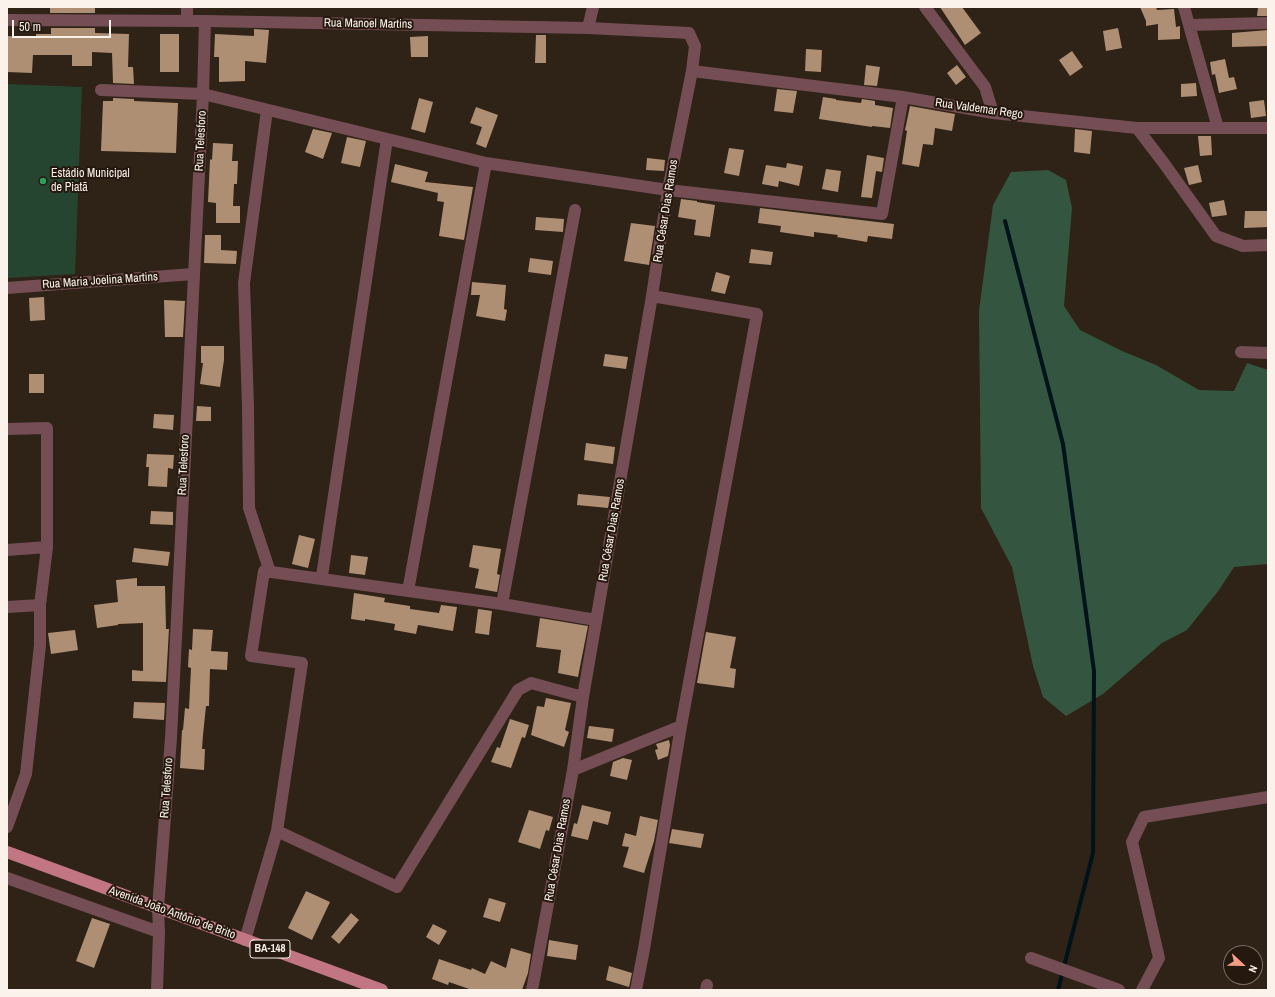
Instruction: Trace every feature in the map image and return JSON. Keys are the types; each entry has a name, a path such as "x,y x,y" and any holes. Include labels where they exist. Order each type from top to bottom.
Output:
{"main road":[{"name":"Avenida João Antônio de Brito","path":"7,852 382,990"}],"street":[{"path":"187,7 187,21"},
{"path":"588,28 593,7"},
{"path":"925,7 985,88 994,113"},
{"path":"1184,7 1218,128"},
{"name":"Rua Manoel Martins","path":"7,20 205,20 588,28 689,33 695,46 692,71"},
{"name":"Rua Telesforo","path":"157,990 159,932 158,908 171,738 203,94 205,20"},
{"path":"1189,25 1268,23"},
{"name":"Rua Valdemar Rego","path":"692,71 903,97 994,113 1137,128 1268,128"},
{"name":"Rua César Dias Ramos","path":"532,990 573,770 596,620 652,296 668,190 692,71"},
{"path":"101,90 203,94 486,163 668,190 882,214 903,97"},
{"path":"268,110 244,283 248,407 249,508 270,572"},
{"path":"1137,128 1216,236 1243,246 1268,244"},
{"path":"322,576 387,139"},
{"path":"408,591 486,163"},
{"path":"502,604 575,210"},
{"name":"Rua Maria Joelina Martins","path":"7,288 194,274"},
{"path":"636,990 681,726 757,314 652,296"},
{"path":"1241,352 1268,353"},
{"path":"7,429 47,428 47,547 40,604 40,645 26,774 7,828"},
{"path":"7,550 47,547"},
{"path":"246,940 277,831 302,663 251,656 264,571 502,604 596,620"},
{"path":"7,607 40,604"},
{"path":"277,831 397,887 518,690 531,682 584,696"},
{"path":"573,770 681,726"},
{"path":"1142,990 1159,958 1132,842 1144,817 1268,797"},
{"path":"7,878 159,932"},
{"path":"1031,958 1118,990"}],"green space":[{"name":"Estádio Municipal de Piatã","path":"7,84 82,87 75,274 7,278"},
{"path":"1048,170 1066,180 1072,208 1064,306 1080,330 1122,351 1156,365 1199,390 1234,391 1247,363 1268,370 1268,564 1234,567 1219,590 1187,630 1162,643 1103,694 1066,716 1043,697 1033,666 1012,567 981,508 979,311 993,205 1011,172"}],"building":[{"path":"50,7 95,7 95,13 50,13"},
{"path":"940,7 962,7 981,33 965,45"},
{"path":"1140,7 1156,7 1157,10 1174,9 1176,27 1180,26 1180,39 1158,40 1158,24 1146,26 1146,21"},
{"path":"1258,7 1268,7 1268,16 1257,16"},
{"path":"51,28 95,28 95,33 129,34 128,67 133,67 134,84 113,83 112,53 92,52 92,66 72,66 72,55 33,55 32,73 7,72 7,36 36,37 36,34 51,34"},
{"path":"1118,28 1122,48 1106,51 1103,31"},
{"path":"254,29 269,30 266,63 245,61 245,81 219,82 219,57 214,57 215,34 254,36"},
{"path":"1268,30 1268,46 1232,47 1232,33"},
{"path":"160,34 179,34 179,72 160,72"},
{"path":"536,35 546,35 546,63 535,63"},
{"path":"428,36 428,57 411,57 410,37"},
{"path":"806,49 822,50 821,72 805,71"},
{"path":"1072,51 1083,67 1070,76 1059,60"},
{"path":"1225,59 1229,78 1234,77 1237,89 1219,93 1215,74 1212,75 1210,62"},
{"path":"866,65 880,67 877,86 864,85"},
{"path":"957,65 966,77 956,85 947,73"},
{"path":"1196,83 1197,96 1181,97 1181,84"},
{"path":"777,89 797,91 793,113 774,111"},
{"path":"823,97 861,103 862,99 875,101 875,105 893,108 890,128 872,127 819,119"},
{"path":"113,98 134,99 134,101 178,103 176,153 101,151 103,101 113,101"},
{"path":"419,98 433,102 425,133 411,129"},
{"path":"1264,100 1266,116 1251,118 1249,102"},
{"path":"910,106 955,114 952,131 935,128 933,145 923,144 919,167 902,164 907,131 905,130"},
{"path":"476,107 498,115 486,148 476,144 482,127 470,123"},
{"path":"313,129 332,133 323,159 305,152"},
{"path":"1075,129 1092,131 1090,154 1074,152"},
{"path":"1198,136 1211,136 1212,155 1200,156"},
{"path":"347,137 366,141 360,167 341,163"},
{"path":"213,143 233,144 232,161 238,161 237,184 234,184 233,206 240,206 240,223 216,223 216,203 208,202 210,159 212,160"},
{"path":"729,148 744,150 739,176 724,173"},
{"path":"867,155 884,158 882,172 876,171 872,198 861,197"},
{"path":"647,158 665,160 664,171 646,170"},
{"path":"787,163 803,166 799,186 779,181 778,187 762,184 766,165 786,168"},
{"path":"395,164 428,172 425,182 473,187 464,240 439,236 444,202 437,201 438,193 391,182"},
{"path":"1198,165 1202,182 1189,185 1184,168"},
{"path":"826,169 841,171 838,192 822,189"},
{"path":"681,199 715,205 710,237 694,235 696,220 678,217"},
{"path":"1224,200 1227,215 1212,217 1209,203"},
{"path":"760,208 894,224 892,239 868,236 867,242 837,237 838,235 814,232 814,237 780,232 781,226 758,223"},
{"path":"1245,211 1268,211 1268,227 1244,228"},
{"path":"536,217 564,219 563,232 535,230"},
{"path":"631,223 655,226 649,265 624,261"},
{"path":"205,235 221,235 221,250 237,251 236,264 204,263"},
{"path":"751,249 773,252 771,265 749,263"},
{"path":"530,258 553,261 551,275 528,272"},
{"path":"716,272 730,276 725,294 711,291"},
{"path":"472,282 506,285 504,309 507,310 505,321 476,316 480,295 471,295"},
{"path":"44,297 45,320 30,321 29,298"},
{"path":"164,300 185,301 183,337 165,337"},
{"path":"201,346 224,346 224,360 220,387 200,384 203,363 201,363"},
{"path":"605,354 628,357 626,369 603,366"},
{"path":"29,374 44,374 44,393 29,393"},
{"path":"197,406 211,407 211,421 196,421"},
{"path":"154,414 174,415 173,430 153,428"},
{"path":"586,443 615,447 613,464 584,460"},
{"path":"147,454 174,455 173,469 168,468 167,487 148,486 149,467 146,467"},
{"path":"578,494 610,497 608,508 577,505"},
{"path":"151,511 173,512 173,525 150,524"},
{"path":"299,535 315,539 308,568 292,564"},
{"path":"473,545 501,549 497,574 500,575 497,592 475,588 479,569 469,567"},
{"path":"134,548 170,552 168,566 132,562"},
{"path":"351,555 368,557 365,575 349,573"},
{"path":"137,578 137,586 165,586 166,629 169,629 166,682 132,681 132,670 143,671 143,623 118,624 97,628 94,605 118,602 116,580"},
{"path":"354,593 385,598 384,602 410,606 410,609 439,613 441,605 457,607 453,631 418,625 416,634 394,630 395,624 365,619 365,621 351,619"},
{"path":"478,609 492,611 489,635 475,633"},
{"path":"540,618 588,626 578,677 558,673 561,650 536,647"},
{"path":"193,629 213,630 211,651 228,652 227,670 210,669 209,706 206,706 202,749 205,749 204,770 180,768 185,708 189,709 191,668 188,667 189,649 192,650"},
{"path":"75,630 78,650 51,654 48,633"},
{"path":"706,632 736,637 730,668 736,669 734,688 697,683"},
{"path":"546,698 571,703 565,730 569,732 564,747 531,735 537,706 544,707"},
{"path":"134,702 165,703 164,720 133,718"},
{"path":"510,719 529,725 525,738 522,737 511,768 491,762 497,747 500,748"},
{"path":"589,726 614,729 612,742 587,738"},
{"path":"669,740 670,745 668,756 658,760 655,750 658,749 656,744"},
{"path":"623,758 632,760 627,780 610,776 613,762"},
{"path":"582,805 611,812 608,825 593,821 588,840 571,836 574,823 577,824"},
{"path":"529,810 553,817 549,831 546,830 540,849 518,842"},
{"path":"640,816 658,820 654,841 644,873 623,867 629,847 622,846 625,833 636,836"},
{"path":"672,829 704,834 701,848 669,843"},
{"path":"306,891 330,902 312,940 288,928"},
{"path":"489,898 506,903 500,922 483,917"},
{"path":"351,913 359,920 339,944 331,937"},
{"path":"92,918 110,924 94,968 76,961"},
{"path":"433,924 447,931 439,945 426,937"},
{"path":"549,940 578,945 576,960 547,956"},
{"path":"511,948 531,954 528,973 522,990 472,990 449,982 448,985 432,979 439,959 471,970 472,968 485,974 491,961 506,968"},
{"path":"609,966 632,973 629,987 606,980"}],"waterway":[{"path":"1005,221 1063,444 1094,671 1093,853 1058,990"}],"place":[{"name":"Estádio Municipal de Piatã","path":"43,181"}]}
